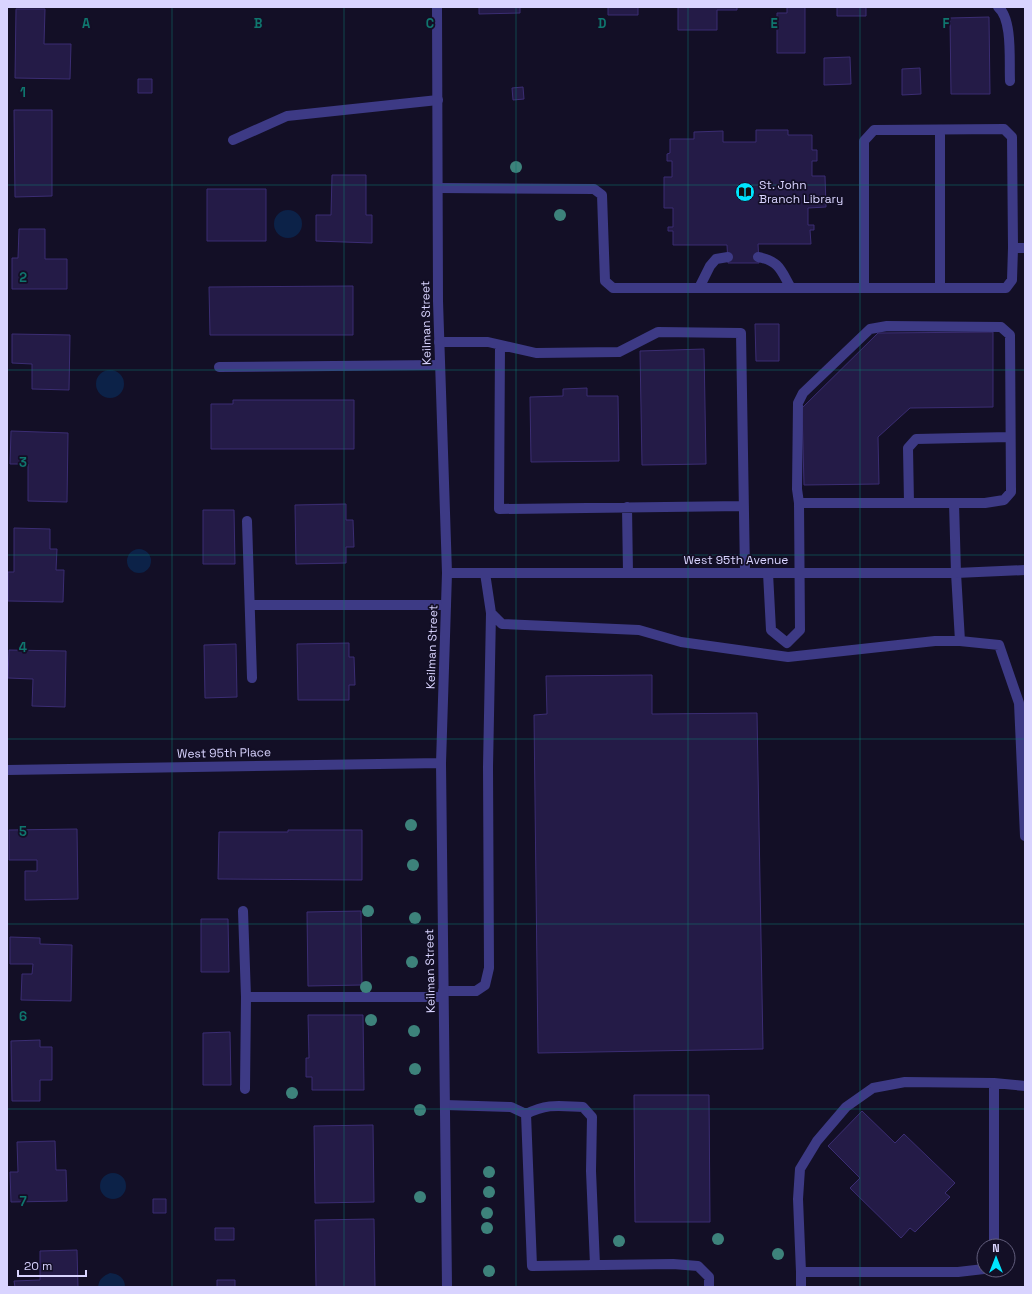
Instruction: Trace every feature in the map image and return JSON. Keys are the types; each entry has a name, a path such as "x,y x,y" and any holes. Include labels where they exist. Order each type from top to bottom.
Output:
{"street":[{"name":"Keilman Street","path":"436,7 438,100 438,301 447,573 441,763 447,1287"},
{"path":"998,7 1005,15 1008,24 1010,81"},
{"path":"233,140 287,116 438,100"},
{"path":"438,188 594,189 602,195 605,281 613,288 698,288 792,288 864,288 1006,288 1012,280 1012,137 1004,129 874,130 864,141 864,288"},
{"path":"940,130 940,288"},
{"path":"1013,248 1025,248"},
{"path":"698,288 710,266 716,259 728,257"},
{"path":"758,257 768,259 776,264 792,288"},
{"path":"788,657 788,642 800,630 800,503 797,489 798,403 803,393 870,328 887,326 1001,327 1010,335 1011,492 1004,500 985,503 800,503"},
{"path":"439,342 488,342 536,353 619,352 658,332 741,333 745,573"},
{"path":"500,345 499,509 744,506"},
{"path":"219,367 440,365"},
{"path":"909,503 908,448 916,439 1010,437"},
{"path":"954,503 960,641"},
{"path":"627,507 628,573"},
{"path":"247,521 252,678"},
{"name":"West 95th Avenue","path":"447,573 956,573 1025,570"},
{"path":"246,997 443,994 476,991 485,985 489,968 488,767 492,612 485,573"},
{"path":"768,573 771,630 788,642"},
{"path":"250,605 446,605"},
{"path":"492,612 502,624 639,630 681,642 788,657 935,641 960,641 999,645 1019,703 1025,836"},
{"name":"West 95th Place","path":"7,770 441,763"},
{"path":"243,910 246,997 245,1089"},
{"path":"801,1287 798,1199 800,1169 817,1141 846,1107 873,1088 905,1082 1025,1086"},
{"path":"994,1084 994,1238"},
{"path":"445,1105 512,1107 526,1114"},
{"path":"526,1114 540,1107 583,1107 592,1117 591,1171 595,1265"},
{"path":"526,1114 532,1266 673,1264 698,1266 708,1277 708,1287"},
{"path":"801,1272 958,1272 976,1270"}],"water":[{"path":"288,210 294,211 298,214 301,218 301,230 298,234 294,237 288,238 282,237 278,234 275,230 274,224 275,218 278,214 282,211"},
{"path":"110,370 120,374 124,384 120,394 110,398 100,394 96,384 100,374"},
{"path":"139,549 148,552 151,561 148,570 139,573 130,570 127,561 130,552"},
{"path":"113,1173 122,1177 126,1186 122,1195 113,1199 104,1195 100,1186 104,1177"},
{"path":"110,1273 121,1277 124,1281 125,1287 98,1287 102,1278"}],"building":[{"path":"479,7 520,7 520,13 479,14"},
{"path":"608,7 638,7 638,15 608,15"},
{"path":"678,7 737,7 737,10 717,10 717,30 678,30"},
{"path":"787,7 805,7 805,53 777,53 777,13 787,13"},
{"path":"837,7 866,7 866,16 837,16"},
{"path":"16,9 45,9 44,44 71,44 70,79 15,78"},
{"path":"989,17 990,94 951,94 950,18"},
{"path":"850,57 851,84 824,85 824,58"},
{"path":"920,68 921,94 902,95 902,69"},
{"path":"138,79 152,79 152,93 138,93"},
{"path":"523,87 524,99 513,100 512,88"},
{"path":"14,110 52,110 52,196 15,197"},
{"name":"St. John Branch Library","path":"756,130 788,130 788,135 812,135 812,150 817,150 817,161 812,161 812,176 825,176 826,207 808,208 808,225 814,225 814,230 810,230 811,244 758,244 759,263 728,263 727,245 673,245 673,231 668,231 668,227 673,227 673,208 664,208 664,177 672,177 672,161 667,161 667,154 670,153 670,139 694,139 694,132 723,131 723,142 756,142"},
{"path":"332,175 366,175 366,215 372,215 372,243 316,241 316,215 331,215"},
{"path":"207,189 266,189 266,241 207,241"},
{"path":"19,229 45,229 45,259 67,259 67,289 12,289 12,258 18,258"},
{"path":"353,286 353,335 210,335 209,287"},
{"path":"755,324 779,324 779,361 756,361"},
{"path":"993,332 993,407 910,408 878,437 879,484 804,485 802,408 878,333"},
{"path":"12,334 70,335 69,390 32,389 32,364 12,363"},
{"path":"704,349 706,464 642,465 640,351"},
{"path":"587,388 587,396 618,396 619,461 531,462 530,397 563,396 563,389"},
{"path":"233,400 354,400 354,449 211,449 211,404 233,404"},
{"path":"11,431 68,433 67,502 28,501 28,464 10,464"},
{"path":"346,504 346,520 353,520 354,547 346,547 346,563 296,564 295,505"},
{"path":"203,510 234,510 235,564 203,564"},
{"path":"14,528 50,529 50,549 57,549 56,570 64,570 63,602 8,601 8,572 14,572"},
{"path":"349,643 349,657 354,657 355,685 349,685 349,700 298,700 297,644"},
{"path":"236,644 237,697 205,698 204,645"},
{"path":"9,650 66,651 65,707 32,706 33,679 8,678"},
{"path":"652,675 652,714 757,713 763,1049 538,1053 534,715 547,714 546,676"},
{"path":"77,829 78,899 25,900 25,871 37,871 37,860 9,860 9,830"},
{"path":"288,830 362,830 362,880 218,879 219,832 288,832"},
{"path":"361,911 362,985 308,986 307,912"},
{"path":"201,919 228,919 229,972 201,972"},
{"path":"10,937 40,938 40,944 72,945 71,1001 21,1000 22,974 32,974 33,964 10,964"},
{"path":"308,1015 363,1015 364,1090 312,1090 312,1077 306,1077 306,1058 309,1058"},
{"path":"230,1032 231,1085 203,1085 203,1033"},
{"path":"40,1040 40,1047 52,1047 52,1080 40,1080 40,1101 12,1101 11,1041"},
{"path":"634,1095 709,1095 710,1222 635,1222"},
{"path":"862,1111 895,1143 904,1134 955,1183 945,1193 950,1197 915,1232 910,1228 901,1238 850,1188 860,1178 828,1146"},
{"path":"373,1125 374,1202 315,1203 314,1126"},
{"path":"55,1141 56,1170 66,1170 67,1201 11,1202 10,1172 18,1172 17,1142"},
{"path":"153,1199 166,1199 166,1213 153,1213"},
{"path":"374,1219 375,1287 316,1287 315,1220"},
{"path":"215,1228 234,1228 234,1240 215,1240"},
{"path":"77,1250 78,1287 15,1287 14,1281 40,1280 40,1251"},
{"path":"217,1280 235,1280 235,1287 217,1287"}],"place":[{"name":"St. John Branch Library","path":"745,192"}]}
